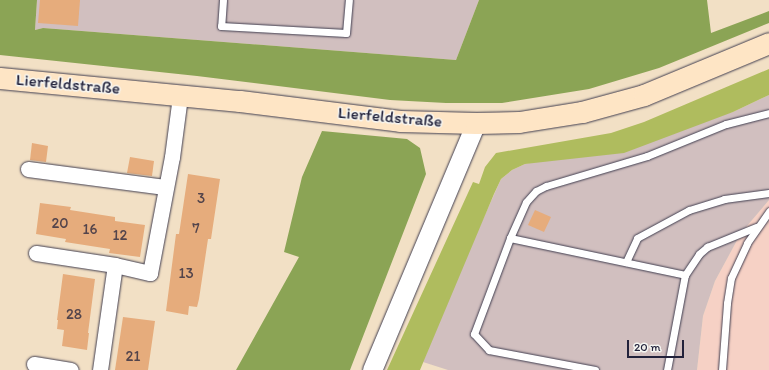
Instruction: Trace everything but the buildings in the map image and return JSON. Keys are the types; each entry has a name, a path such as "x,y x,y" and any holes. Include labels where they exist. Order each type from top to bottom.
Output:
{"main road":[{"name":"Lierfeldstraße","path":"0,78 180,96 400,121 476,123 519,122 582,112 644,95 769,43"}],"street":[{"path":"36,254 115,265 150,273 180,96"},
{"path":"372,370 476,123"},
{"path":"28,170 165,187"},
{"path":"100,370 115,265"},
{"path":"34,364 71,370"}],"lane":[{"path":"223,0 221,26 346,33 350,0"},
{"path":"595,370 489,350 474,334 510,238 526,202 533,194 542,188 647,156 726,124 769,113"},
{"path":"626,262 638,238 682,213 724,199 769,193"},
{"path":"722,370 727,303 732,278 739,258 756,227 769,211"},
{"path":"667,370 685,275 707,247 756,227"},
{"path":"510,238 685,275"}],"shaded area":[{"path":"37,0 479,0 456,60 43,28 35,30"},
{"path":"769,95 769,200 741,233 715,281 703,316 697,370 448,370 423,362 467,255 501,179 512,170 525,164 733,112"},
{"path":"769,200 769,370 697,370 703,316 715,281 741,233"}],"green space":[{"path":"0,0 37,0 35,30 43,28 456,60 479,0 707,0 711,33 769,11 769,23 659,68 589,89 502,103 446,103 390,100 197,76 0,55"},
{"path":"769,69 769,95 733,112 624,153 525,164 512,170 501,179 494,194 420,370 387,370 473,182 479,184 485,167 496,153 611,133 644,122"},
{"path":"322,131 407,139 420,148 426,174 350,370 236,370 299,257 284,252 302,177"}]}
